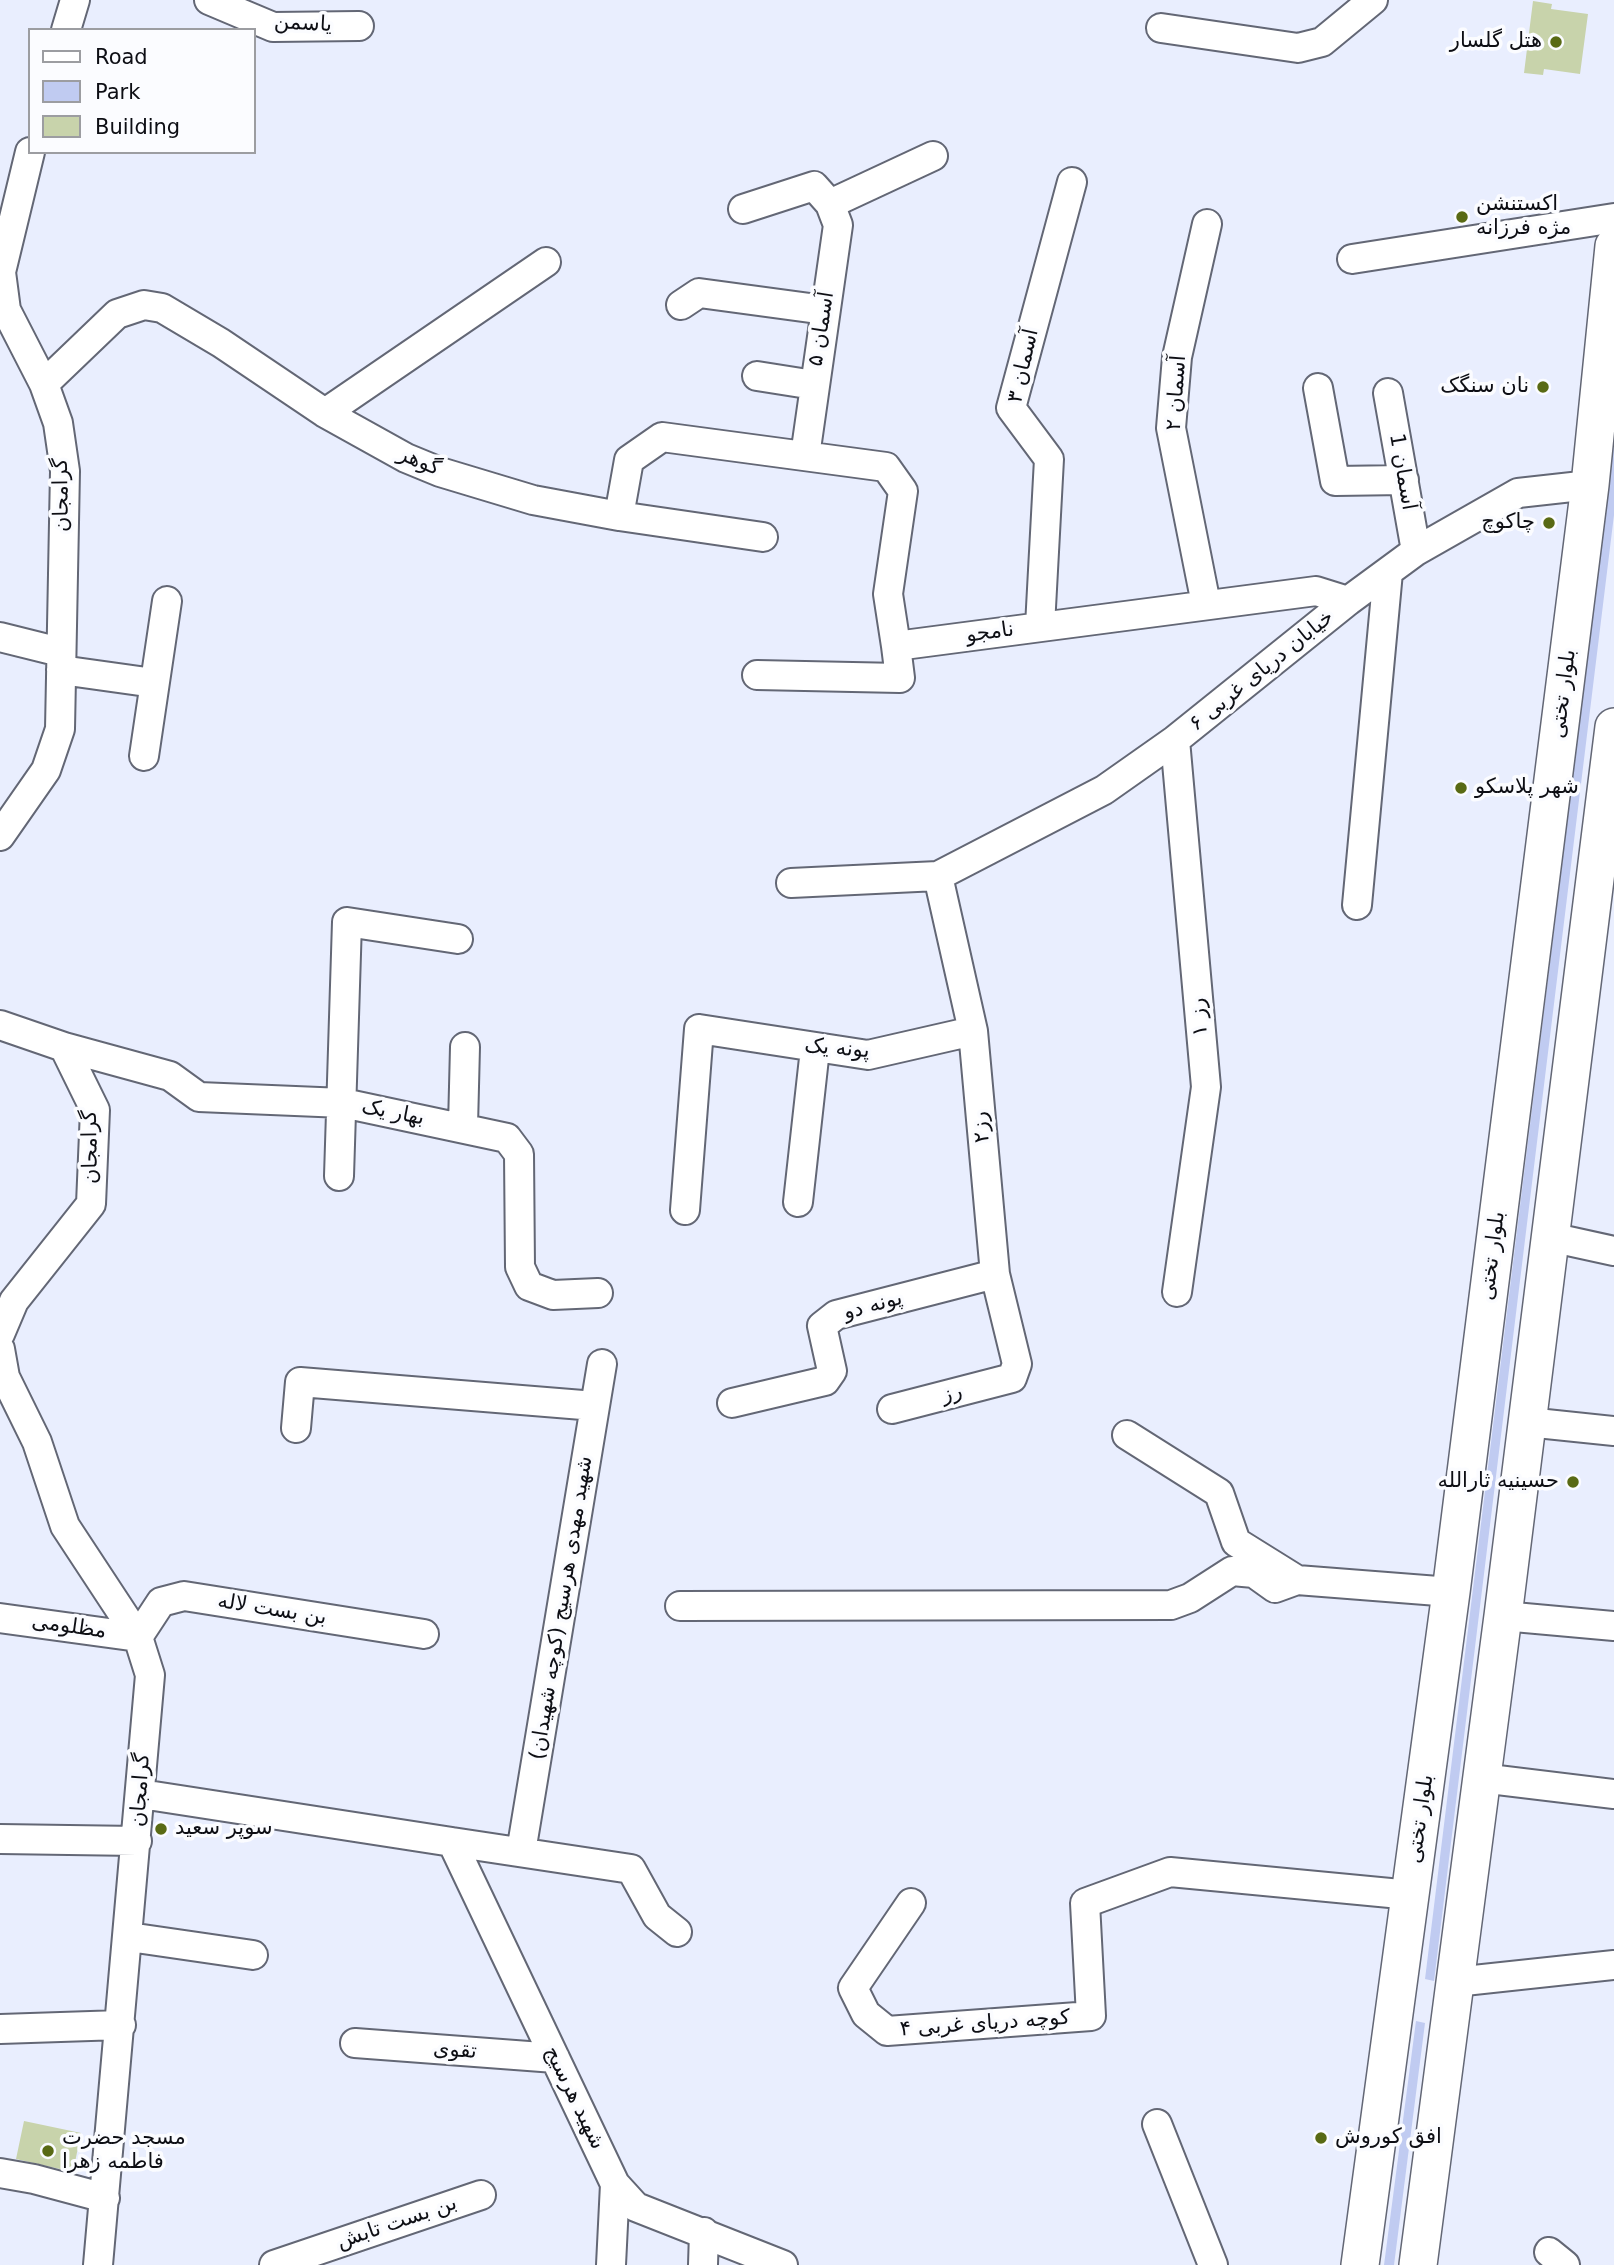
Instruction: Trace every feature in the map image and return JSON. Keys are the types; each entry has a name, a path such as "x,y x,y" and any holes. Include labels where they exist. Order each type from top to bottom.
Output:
{"main road":[{"name":"بلوار تختی","path":"1360,2265 1451,1592 1590,485 1614,246"},
{"path":"1418,2265 1613,745"},
{"path":"1397,2000 1453,1994"}],"street":[{"path":"67,28 75,0"},
{"name":"یاسمن","path":"209,0 273,27 359,26"},
{"path":"1161,27 1298,48 1322,42 1373,0"},
{"name":"گرامجان","path":"0,836 46,770 60,729 65,471 58,423 44,384 3,311 1,272 30,154"},
{"path":"743,209 814,186 830,204 933,156"},
{"name":"آسمان ۳","path":"1040,626 1049,459 1011,408 1072,182"},
{"name":"آسمان ۵","path":"805,456 838,225 830,204"},
{"path":"1352,259 1614,218"},
{"name":"آسمان ۲","path":"1206,604 1171,428 1177,356 1207,224"},
{"path":"326,414 546,262"},
{"path":"681,304 699,293 825,310"},
{"name":"گوهر","path":"44,384 117,314 144,305 162,308 326,414 406,458 440,472 533,500 619,516 763,537"},
{"path":"757,376 814,385"},
{"path":"1318,388 1335,481 1404,480"},
{"name":"آسمان 1","path":"1388,393 1416,551"},
{"path":"619,516 629,460 662,438 886,467 903,491 888,594 900,678 757,675"},
{"name":"خیابان دریای غربی ۶","path":"938,876 1104,790 1175,740 1348,601 1416,551 1518,493 1590,485"},
{"path":"1357,905 1388,572"},
{"name":"نامجو","path":"896,646 1316,591 1348,601"},
{"path":"144,756 167,601"},
{"path":"0,637 60,661 154,682"},
{"name":"رز ۱","path":"1175,740 1206,1087 1177,1292"},
{"path":"791,883 938,876"},
{"name":"رز۲","path":"938,876 973,1031 995,1274 1017,1364 1012,1378"},
{"path":"339,1176 347,922 458,939"},
{"path":"0,1026 64,1047"},
{"name":"پونه یک","path":"685,1210 699,1029 815,1049 868,1055 973,1031"},
{"name":"گرامجان","path":"0,1334 7,1298 91,1204 95,1110 64,1047"},
{"name":"بهار یک","path":"64,1047 170,1076 199,1097 343,1103 463,1126 507,1138 519,1154 520,1267 529,1286 554,1295 598,1293"},
{"path":"463,1126 465,1047"},
{"path":"798,1202 815,1049"},
{"path":"1550,1237 1614,1251"},
{"name":"پونه دو","path":"732,1404 825,1381 832,1371 822,1326 836,1315 995,1274"},
{"name":"شهید مهدی هرسیج (کوچه شهیدان)","path":"521,1852 602,1364"},
{"name":"گرامجان","path":"2,1368 37,1442 65,1526 138,1637 150,1675 98,2265"},
{"name":"رز","path":"892,1409 1012,1378"},
{"path":"296,1428 300,1382 595,1406"},
{"path":"1527,1422 1614,1431"},
{"path":"1127,1435 1219,1493 1236,1542 1297,1580"},
{"path":"680,1606 1171,1605 1190,1598 1232,1571 1254,1573 1275,1588 1297,1580 1451,1592"},
{"name":"بن بست لاله","path":"138,1637 161,1602 184,1596 424,1634"},
{"path":"1503,1616 1614,1626"},
{"name":"مظلومی","path":"0,1618 138,1637"},
{"path":"1480,1777 1614,1794"},
{"path":"141,1794 631,1869 657,1916 677,1932"},
{"path":"0,1839 137,1841"},
{"name":"شهید هرسیج","path":"452,1842 615,2183 636,2207 783,2265"},
{"name":"کوچه دریای غربی ۴","path":"911,1903 853,1988 866,2014 887,2031 1091,2016 1085,1903 1170,1872 1410,1895"},
{"path":"129,1937 253,1955"},
{"path":"1453,1994 1614,1965"},
{"path":"0,2029 121,2025"},
{"name":"تقوی","path":"355,2043 555,2058"},
{"path":"1157,2124 1213,2265"},
{"path":"0,2173 105,2198"},
{"path":"611,2265 615,2183"},
{"name":"بن بست تابش","path":"274,2265 481,2195"},
{"path":"703,2265 704,2232"}],"green space":[{"path":"1614,442 1614,515 1434,1981 1425,1979"},
{"path":"1416,2021 1425,2023 1394,2265 1384,2265"}],"building":[{"name":"هتل گلسار","path":"1533,1 1552,4 1551,9 1588,14 1580,74 1544,69 1543,75 1524,73"},
{"name":"مسجد حضرت فاطمه زهرا","path":"24,2121 81,2133 73,2172 16,2159"}],"place":[{"name":"هتل گلسار","path":"1556,42"},
{"name":"اکستنشن مژه فرزانه","path":"1462,217"},
{"name":"نان سنگک","path":"1543,387"},
{"name":"چاکوچ","path":"1549,523"},
{"name":"شهر پلاسکو","path":"1461,788"},
{"name":"حسینیه ثارالله","path":"1573,1482"},
{"name":"سوپر سعید","path":"161,1829"},
{"name":"افق کوروش","path":"1321,2138"},
{"name":"مسجد حضرت فاطمه زهرا","path":"48,2151"}]}
